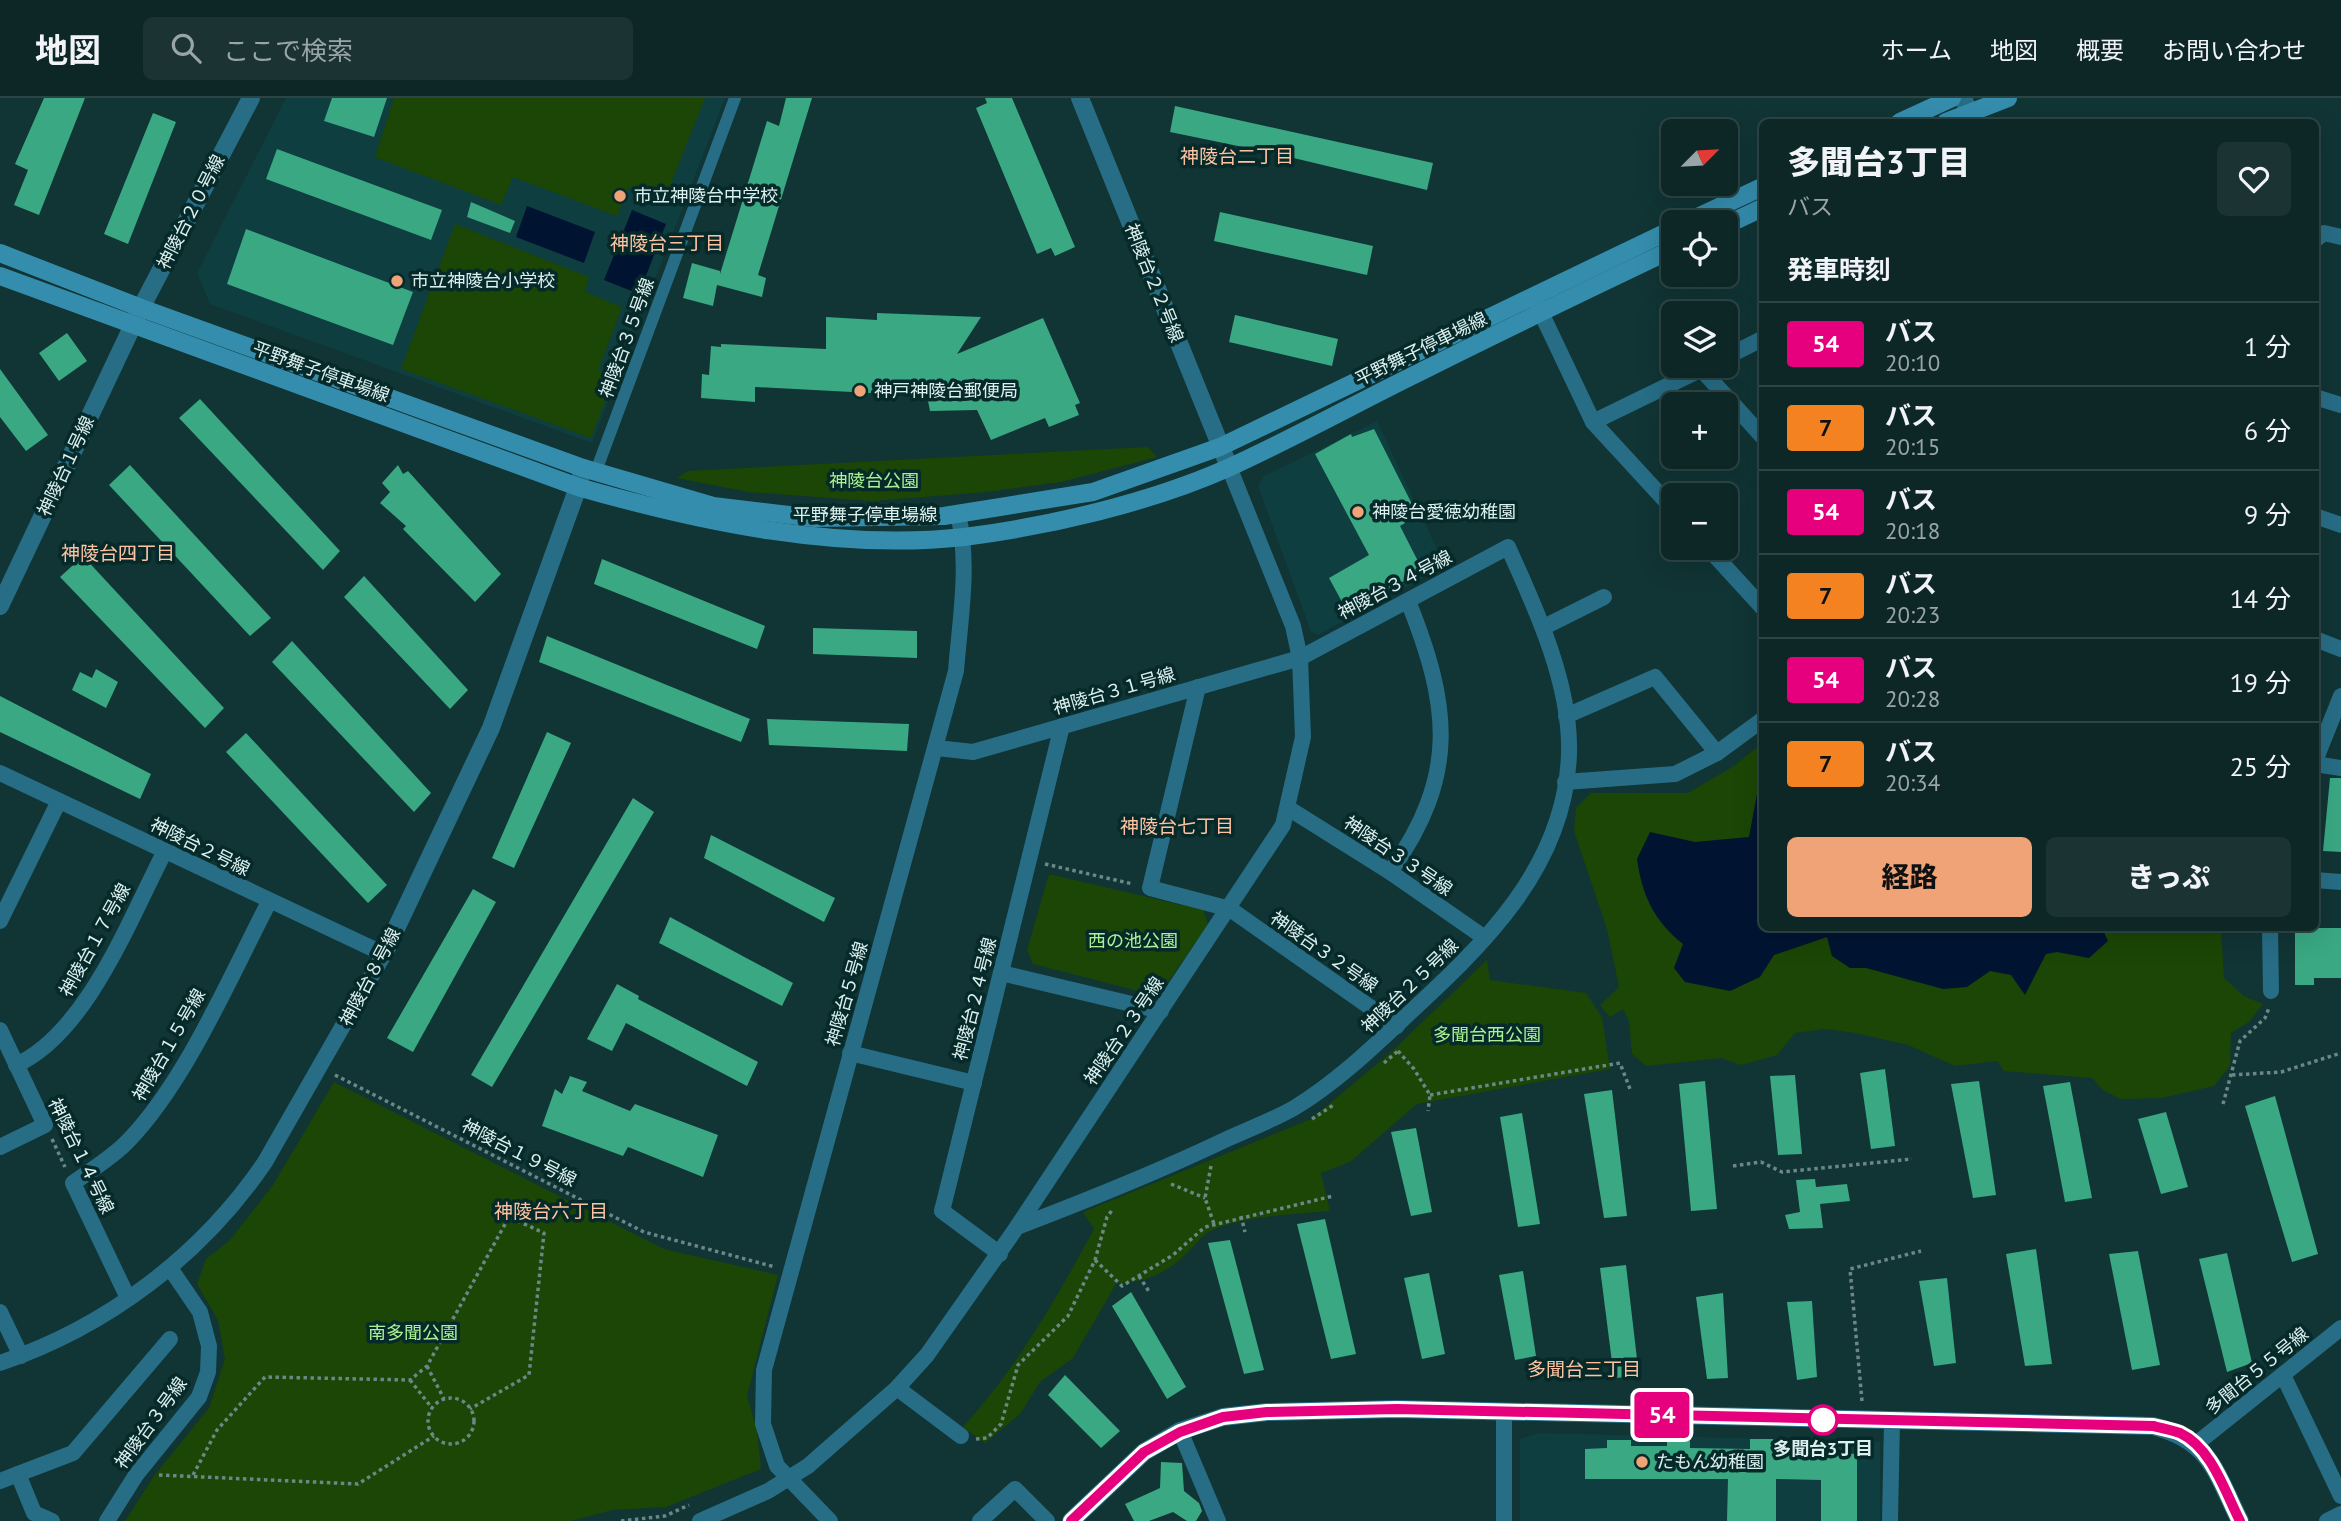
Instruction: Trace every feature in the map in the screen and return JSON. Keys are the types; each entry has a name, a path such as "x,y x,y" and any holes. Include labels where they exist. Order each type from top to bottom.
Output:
{"main road":[{"path":"1906,119 1952,98"},
{"path":"1952,119 2008,98"},
{"path":"1713,210 1759,188"},
{"path":"1738,219 1759,209"},
{"name":"平野舞子停車場線","path":"0,276 133,327 579,487 689,518 854,538 963,537 1076,515 1174,489 1229,467 1661,236"},
{"name":"平野舞子停車場線","path":"0,253 141,308 589,470 713,506 815,518 958,514 1093,492 1220,447 1537,303 1661,254"}],"street":[{"name":"神陵台２０号線","path":"133,327 251,98"},
{"name":"神陵台３５号線","path":"589,470 735,98"},
{"name":"神陵台２２号線","path":"1080,98 1229,467"},
{"path":"2319,237 2324,233 2341,237"},
{"path":"1537,303 1593,422 1661,496"},
{"name":"神陵台１号線","path":"0,606 133,327"},
{"path":"1738,351 1759,340"},
{"path":"1593,422 1682,378"},
{"path":"1713,378 1759,432"},
{"path":"2319,398 2341,405"},
{"name":"神陵台２３号線","path":"700,1521 768,1491 808,1466 897,1388 927,1355 999,1254 1230,909 1283,825 1303,737 1300,658 1293,626 1229,467"},
{"name":"神陵台８号線","path":"0,1363 65,1339 128,1298 170,1268 245,1192 321,1068 384,954 491,728 579,487 589,470"},
{"name":"神陵台５号線","path":"830,1521 777,1466 763,1424 764,1370 956,671 963,591 963,537 958,514"},
{"path":"2319,517 2341,525"},
{"name":"神陵台３４号線","path":"1300,658 1508,547"},
{"name":"神陵台２５号線","path":"1017,1227 1107,1192 1294,1108 1366,1054 1455,973 1512,908 1541,862 1558,822 1569,753 1566,716 1544,627 1508,547"},
{"path":"1719,560 1759,604"},
{"path":"1544,627 1604,597"},
{"path":"1390,872 1413,840 1428,809 1439,762 1441,711 1430,657 1408,601"},
{"path":"2319,641 2341,649"},
{"name":"神陵台３１号線","path":"937,748 973,752 1300,658"},
{"path":"1566,716 1655,677 1717,753"},
{"path":"1198,687 1150,888 1230,909"},
{"path":"2319,753 2341,696"},
{"path":"1565,782 1675,774 1717,753 1759,722"},
{"name":"神陵台２４号線","path":"999,1254 942,1211 1062,726"},
{"path":"2319,764 2341,768"},
{"name":"神陵台２号線","path":"0,773 384,954"},
{"path":"0,921 60,801"},
{"name":"神陵台３３号線","path":"1288,808 1390,872 1485,938"},
{"name":"神陵台１７号線","path":"16,1065 39,1055 68,1025 89,996 165,851"},
{"path":"2319,880 2341,882"},
{"name":"神陵台１５号線","path":"73,1183 126,1143 154,1112 179,1072 269,902"},
{"name":"神陵台３２号線","path":"1230,909 1391,1031"},
{"path":"2270,931 2271,991"},
{"path":"1001,973 1161,1011"},
{"name":"神陵台１４号線","path":"0,1030 45,1125"},
{"path":"850,1053 974,1083"},
{"path":"0,1147 45,1125"},
{"name":"神陵台１４号線","path":"73,1183 128,1298"},
{"name":"神陵台３号線","path":"107,1521 136,1475 199,1397 208,1372 209,1346 200,1312 170,1268"},
{"path":"0,1312 21,1356"},
{"name":"多聞台５５号線","path":"2196,1444 2341,1328"},
{"path":"0,1481 73,1453 170,1339"},
{"path":"2283,1375 2341,1496"},
{"path":"897,1388 961,1436"},
{"path":"1071,1521 1144,1452 1180,1432 1223,1417 1267,1412 1397,1409 2153,1426 2180,1433 2196,1444 2211,1465 2239,1521"},
{"path":"1504,1411 1504,1521"},
{"path":"1890,1521 1892,1421"},
{"path":"1180,1432 1218,1521"},
{"path":"19,1474 32,1517 52,1521"},
{"path":"981,1521 1015,1489 1047,1521"},
{"path":"2327,1521 2341,1514"}],"path":[{"path":"1029,860 1150,888"},
{"path":"2223,1104 2240,1041 2265,1018 2271,1003 2271,991"},
{"path":"1391,1031 1430,1095 1428,1111"},
{"path":"2232,1075 2281,1072 2341,1053"},
{"path":"1430,1095 1620,1063 1630,1089"},
{"name":"神陵台１９号線","path":"321,1068 645,1232 791,1272"},
{"name":"神陵台１４号線","path":"45,1125 73,1183"},
{"path":"1733,1167 1761,1162 1782,1172 1912,1159"},
{"path":"1211,1166 1205,1198 1214,1224"},
{"path":"1170,1184 1205,1198"},
{"path":"1095,1260 1122,1286 1174,1255 1205,1227 1241,1216 1333,1196"},
{"path":"961,1436 987,1438 1001,1424 1018,1365 1068,1316 1095,1260 1107,1217 1113,1209"},
{"path":"1241,1216 1245,1232"},
{"path":"193,1475 217,1430 265,1377 410,1380 427,1366 509,1217 544,1233 529,1375 470,1409"},
{"path":"1863,1421 1850,1269 1921,1251"},
{"path":"1139,1276 1150,1293"},
{"path":"427,1366 444,1399"},
{"path":"410,1380 432,1408"},
{"path":"444,1399 459,1399 470,1409 473,1416 471,1430 461,1441 447,1443 435,1436 428,1422 432,1408 444,1399"},
{"path":"136,1475 193,1475 358,1484 435,1436"},
{"path":"621,1521 665,1516 690,1505"}],"shaded area":[{"name":"市立神陵台小学校","path":"286,98 725,98 592,443 210,304 197,273"},
{"path":"527,206 595,232 584,263 516,237"},
{"path":"632,210 666,224 639,294 604,280"},
{"path":"1377,421 1445,566 1318,635 1311,632 1258,486 1264,476"},
{"path":"1759,792 1759,931 2103,931 2108,941 2089,958 2057,952 2046,954 2025,995 2011,975 1990,971 1967,987 1943,989 1866,968 1850,968 1832,956 1827,937 1774,955 1760,977 1730,991 1685,982 1674,968 1683,944 1664,926 1651,906 1642,884 1637,859 1650,832 1695,842 1749,837"},
{"path":"1539,1433 1880,1442 1880,1521 1520,1521 1520,1439"}],"green space":[{"name":"市立神陵台中学校","path":"394,98 705,98 664,201 629,187 617,216 513,177 501,205 375,157"},
{"path":"455,224 589,277 585,292 622,307 598,370 614,378 591,438 401,369"},
{"name":"神陵台公園","path":"1148,447 1157,457 1061,482 987,492 873,501 748,492 677,478 687,471"},
{"path":"1759,745 1759,931 2221,931 2224,978 2244,996 2263,1004 2249,1022 2231,1033 2230,1066 2214,1086 2162,1098 2120,1099 2103,1090 2092,1078 2004,1071 1997,1061 1955,1066 1908,1045 1826,1029 1795,1033 1777,1055 1741,1065 1721,1058 1646,1066 1632,1054 1629,1021 1623,1009 1610,1017 1600,1005 1619,987 1607,929 1574,831 1576,808 1591,793 1688,793 1734,766"},
{"name":"西の池公園","path":"1049,874 1203,910 1208,924 1164,988 1150,994 1033,964 1027,950"},
{"name":"多聞台西公園","path":"1487,960 1490,980 1586,993 1602,1017 1610,1069 1417,1104 1350,1162 1321,1173 1330,1211 1270,1216 1226,1225 1205,1234 1180,1260 1163,1271 1146,1279 1116,1284 1073,1358 1040,1382 1020,1414 985,1443 963,1427 1018,1357 1080,1255 1094,1229 1083,1212 1311,1119 1389,1054"},
{"name":"南多聞公園","path":"334,1082 664,1249 778,1275 747,1396 757,1430 761,1469 666,1507 613,1510 571,1521 125,1521 154,1476 209,1408 225,1359 218,1320 197,1284 206,1259 230,1240 273,1185"}],"building":[{"path":"44,98 85,98 39,215 14,205 28,170 15,164"},
{"path":"332,98 387,98 374,137 324,121"},
{"path":"786,98 812,98 758,275 766,278 762,297 717,285 713,306 683,298 692,263 720,271 720,274 767,121 779,126"},
{"path":"985,98 1012,98 1075,247 1055,256 1051,248 1037,254 976,108 987,103"},
{"path":"1175,106 1433,163 1427,190 1170,132"},
{"path":"153,113 176,122 128,244 104,234"},
{"path":"277,149 442,210 431,240 266,179"},
{"path":"471,202 515,221 510,233 467,217"},
{"path":"1220,212 1373,246 1367,275 1214,241"},
{"path":"246,229 413,292 393,345 227,284"},
{"path":"877,313 981,317 957,354 1043,318 1080,403 1075,405 1079,415 1049,427 1045,418 991,440 977,410 930,411 927,396 755,387 755,402 701,398 702,374 709,375 711,346 721,347 721,344 826,349 826,317 877,320"},
{"path":"1235,315 1338,339 1332,366 1229,342"},
{"path":"67,333 87,361 59,381 39,353"},
{"path":"0,369 48,435 26,451 0,417"},
{"path":"200,399 340,551 323,570 179,418"},
{"path":"1374,429 1412,504 1399,511 1405,523 1400,526 1423,571 1347,611 1329,578 1369,555 1315,454 1351,434 1352,437"},
{"path":"130,465 271,618 250,636 109,485"},
{"path":"398,465 403,474 408,471 501,574 475,602 403,529 406,526 380,503 390,492 382,483"},
{"path":"83,556 224,708 205,728 60,577"},
{"path":"602,559 765,626 757,649 594,584"},
{"path":"364,576 468,690 450,709 344,597"},
{"path":"813,628 917,631 917,658 813,654"},
{"path":"547,636 750,719 741,742 539,662"},
{"path":"292,641 431,793 414,812 272,662"},
{"path":"96,669 118,682 106,708 72,690 80,672 92,678"},
{"path":"0,696 151,774 140,799 0,732"},
{"path":"767,719 909,724 907,751 769,745"},
{"path":"547,732 571,743 514,868 492,858"},
{"path":"246,733 387,885 368,903 226,752"},
{"path":"2330,778 2341,778 2341,852 2323,851"},
{"path":"633,798 654,812 492,1087 471,1075"},
{"path":"711,835 835,898 824,922 704,858"},
{"path":"473,889 496,902 413,1052 387,1038"},
{"path":"670,917 793,983 782,1006 659,943"},
{"path":"2341,928 2341,978 2314,978 2314,985 2295,985 2295,931"},
{"path":"617,984 639,996 638,999 758,1062 747,1086 626,1023 612,1051 587,1039"},
{"path":"1885,1069 1895,1146 1871,1149 1860,1073"},
{"path":"1795,1075 1802,1154 1778,1155 1770,1076"},
{"path":"570,1076 587,1082 582,1091 630,1111 635,1104 718,1135 703,1177 628,1147 623,1156 542,1126 555,1089 562,1094"},
{"path":"1705,1081 1717,1209 1691,1211 1679,1084"},
{"path":"1979,1081 1996,1195 1973,1198 1951,1084"},
{"path":"2070,1082 2092,1198 2065,1202 2043,1086"},
{"path":"1612,1090 1627,1216 1604,1218 1584,1094"},
{"path":"2275,1096 2318,1254 2292,1262 2245,1106"},
{"path":"2166,1112 2188,1187 2161,1194 2138,1119"},
{"path":"1522,1113 1540,1224 1518,1227 1500,1117"},
{"path":"1416,1128 1432,1212 1411,1216 1391,1132"},
{"path":"1815,1179 1816,1187 1847,1184 1850,1201 1820,1204 1823,1228 1789,1229 1785,1215 1800,1212 1796,1180"},
{"path":"1325,1219 1356,1354 1331,1359 1297,1224"},
{"path":"1230,1240 1264,1370 1244,1374 1208,1243"},
{"path":"2036,1249 2052,1364 2025,1366 2006,1254"},
{"path":"2138,1251 2160,1365 2132,1370 2109,1254"},
{"path":"2227,1253 2252,1363 2227,1372 2199,1259"},
{"path":"1626,1265 1639,1376 1614,1378 1600,1268"},
{"path":"1523,1271 1536,1356 1515,1360 1499,1275"},
{"path":"1429,1273 1445,1354 1422,1359 1404,1278"},
{"path":"1947,1278 1956,1363 1934,1366 1919,1281"},
{"path":"1131,1292 1186,1387 1167,1399 1112,1306"},
{"path":"1723,1293 1728,1378 1707,1379 1696,1297"},
{"path":"1812,1301 1817,1377 1797,1380 1787,1302"},
{"path":"1065,1375 1120,1431 1101,1448 1048,1395"},
{"path":"1750,1439 1773,1439 1773,1449 1857,1454 1857,1521 1821,1521 1821,1480 1776,1479 1776,1521 1727,1521 1728,1479 1585,1479 1585,1449 1607,1448 1607,1440 1631,1440 1631,1446 1667,1446 1667,1440 1690,1440 1690,1448 1750,1449"},
{"path":"1161,1462 1182,1463 1184,1491 1199,1503 1202,1511 1196,1521 1187,1521 1173,1512 1149,1521 1134,1521 1125,1504 1160,1488"}],"bus line":[{"name":"54","path":"1071,1521 1144,1452 1180,1432 1223,1417 1267,1412 1397,1409 2153,1426 2180,1433 2196,1444 2211,1465 2240,1521"}],"place":[{"name":"市立神陵台中学校","path":"620,196"},
{"name":"市立神陵台小学校","path":"397,281"},
{"name":"神戸神陵台郵便局","path":"860,391"},
{"name":"神陵台愛徳幼稚園","path":"1358,512"},
{"name":"多聞台3丁目","path":"1823,1420"},
{"name":"たもん幼稚園","path":"1642,1462"}],"district":[{"name":"神陵台二丁目","path":"1237,156"},
{"name":"神陵台三丁目","path":"667,243"},
{"name":"神陵台四丁目","path":"118,553"},
{"name":"神陵台七丁目","path":"1177,826"},
{"name":"神陵台六丁目","path":"551,1211"},
{"name":"多聞台三丁目","path":"1584,1369"}]}
